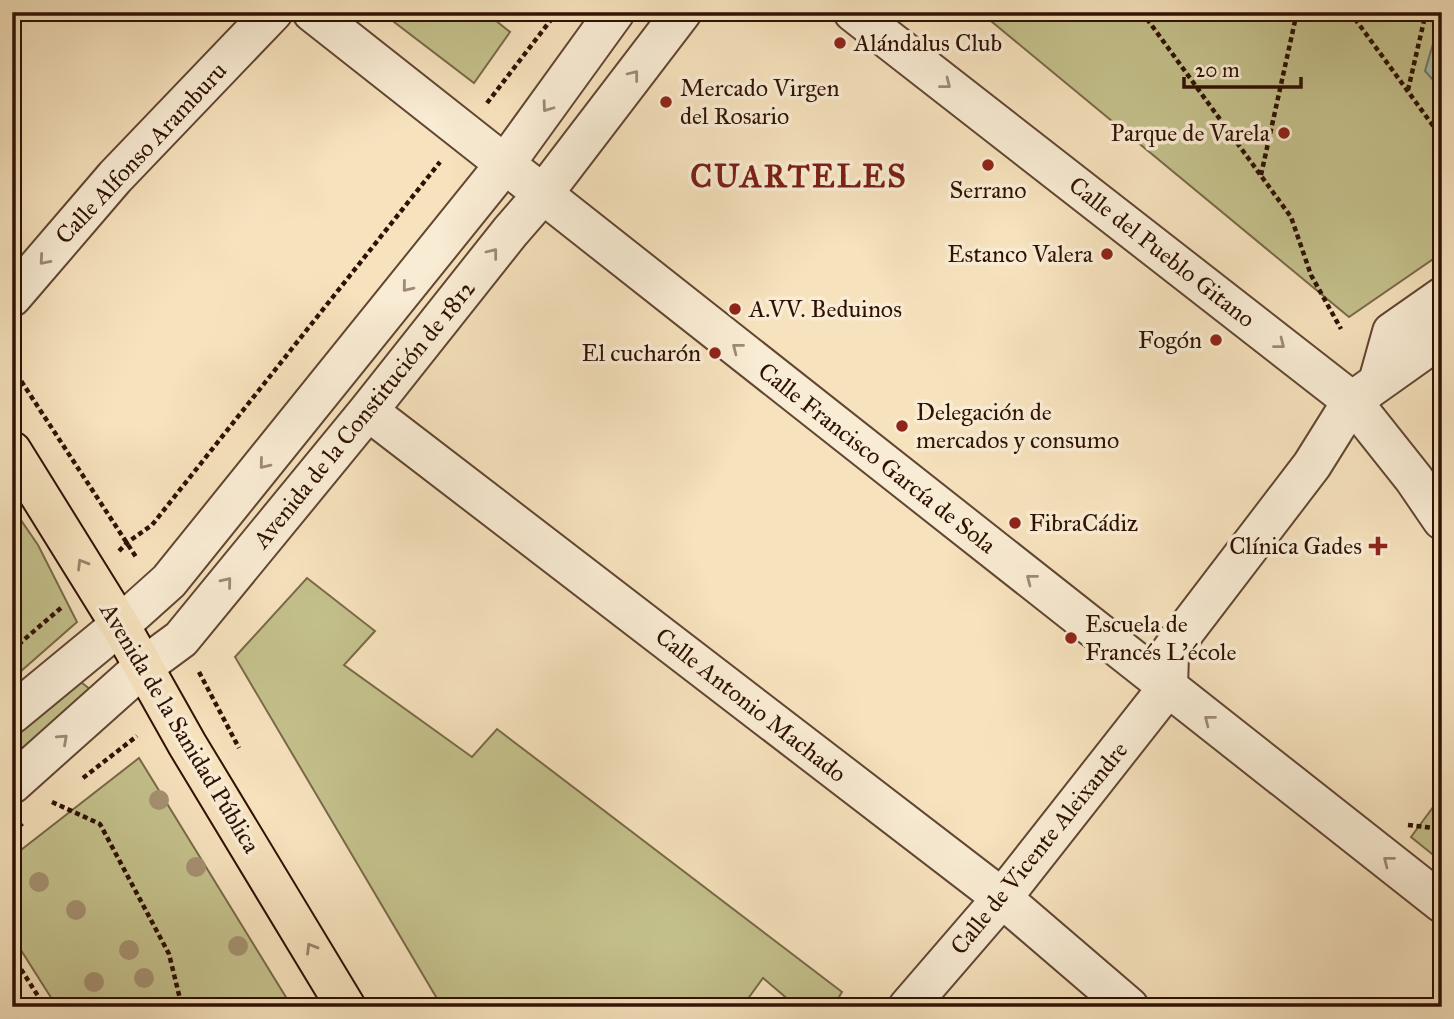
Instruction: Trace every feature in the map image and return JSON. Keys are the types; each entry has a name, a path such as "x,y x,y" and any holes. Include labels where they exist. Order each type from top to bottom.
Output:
{"main road":[{"name":"Avenida de la Sanidad Pública","path":"12,451 120,625 187,744 346,1007"}],"street":[{"name":"Calle Alfonso Aramburu","path":"12,297 115,177 273,12"},
{"name":"Calle Francisco García de Sola","path":"312,12 1442,903"},
{"name":"Avenida de la Constitución de 1812","path":"12,714 169,581 505,164 615,12"},
{"name":"Avenida de la Constitución de 1812","path":"20,777 144,667 181,639 543,194 682,12"},
{"name":"Calle del Pueblo Gitano","path":"853,12 1365,392 1414,479 1442,520"},
{"path":"1168,687 1169,654 1365,392 1392,332 1442,297"},
{"path":"1365,392 1442,337"},
{"name":"Calle Antonio Machado","path":"368,411 1002,898 1129,1007"},
{"name":"Calle de Vicente Aleixandre","path":"908,1007 1002,898 1168,687"}],"path":[{"path":"128,542 152,525 557,12"},
{"path":"1142,12 1291,217 1311,275 1341,330"},
{"path":"1261,175 1297,12"},
{"path":"1350,12 1442,138"},
{"path":"1408,91 1426,12"},
{"path":"12,367 128,542 156,593"},
{"path":"12,650 67,603"},
{"path":"181,639 242,752"},
{"path":"82,778 143,732"},
{"path":"20,777 42,797 100,824 169,954 182,1007"},
{"path":"42,809 62,794"},
{"path":"12,832 32,817"},
{"path":"12,955 45,1007"}],"shaded area":[{"path":"381,12 485,12 510,32 474,83"},
{"name":"Parque de Varela","path":"980,12 1442,12 1442,253 1349,317"},
{"path":"1442,13 1442,90 1425,71"},
{"path":"12,507 38,545 77,622 12,679"},
{"path":"307,578 375,631 344,665 472,757 497,729 842,992 833,1007 797,1007 763,978 742,1007 666,1007 653,998 643,1007 442,1007 235,657"},
{"path":"77,679 91,690 12,757 12,733"},
{"path":"139,758 292,1007 57,1007 12,936 12,857"},
{"path":"1442,795 1442,862 1411,837"}],"place":[{"name":"Alándalus Club","path":"840,43"},
{"name":"Mercado Virgen del Rosario","path":"666,102"},
{"name":"Parque de Varela","path":"1284,133"},
{"name":"Serrano","path":"988,165"},
{"name":"Estanco Valera","path":"1107,254"},
{"name":"A.VV. Beduinos","path":"735,309"},
{"name":"Fogón","path":"1216,340"},
{"name":"El cucharón","path":"715,353"},
{"name":"Delegación de mercados y consumo","path":"902,426"},
{"name":"FibraCádiz","path":"1015,523"},
{"name":"Clínica Gades","path":"1378,546"},
{"name":"Escuela de Francés L'école","path":"1071,638"}],"district":[{"name":"CUARTELES","path":"799,176"}]}
